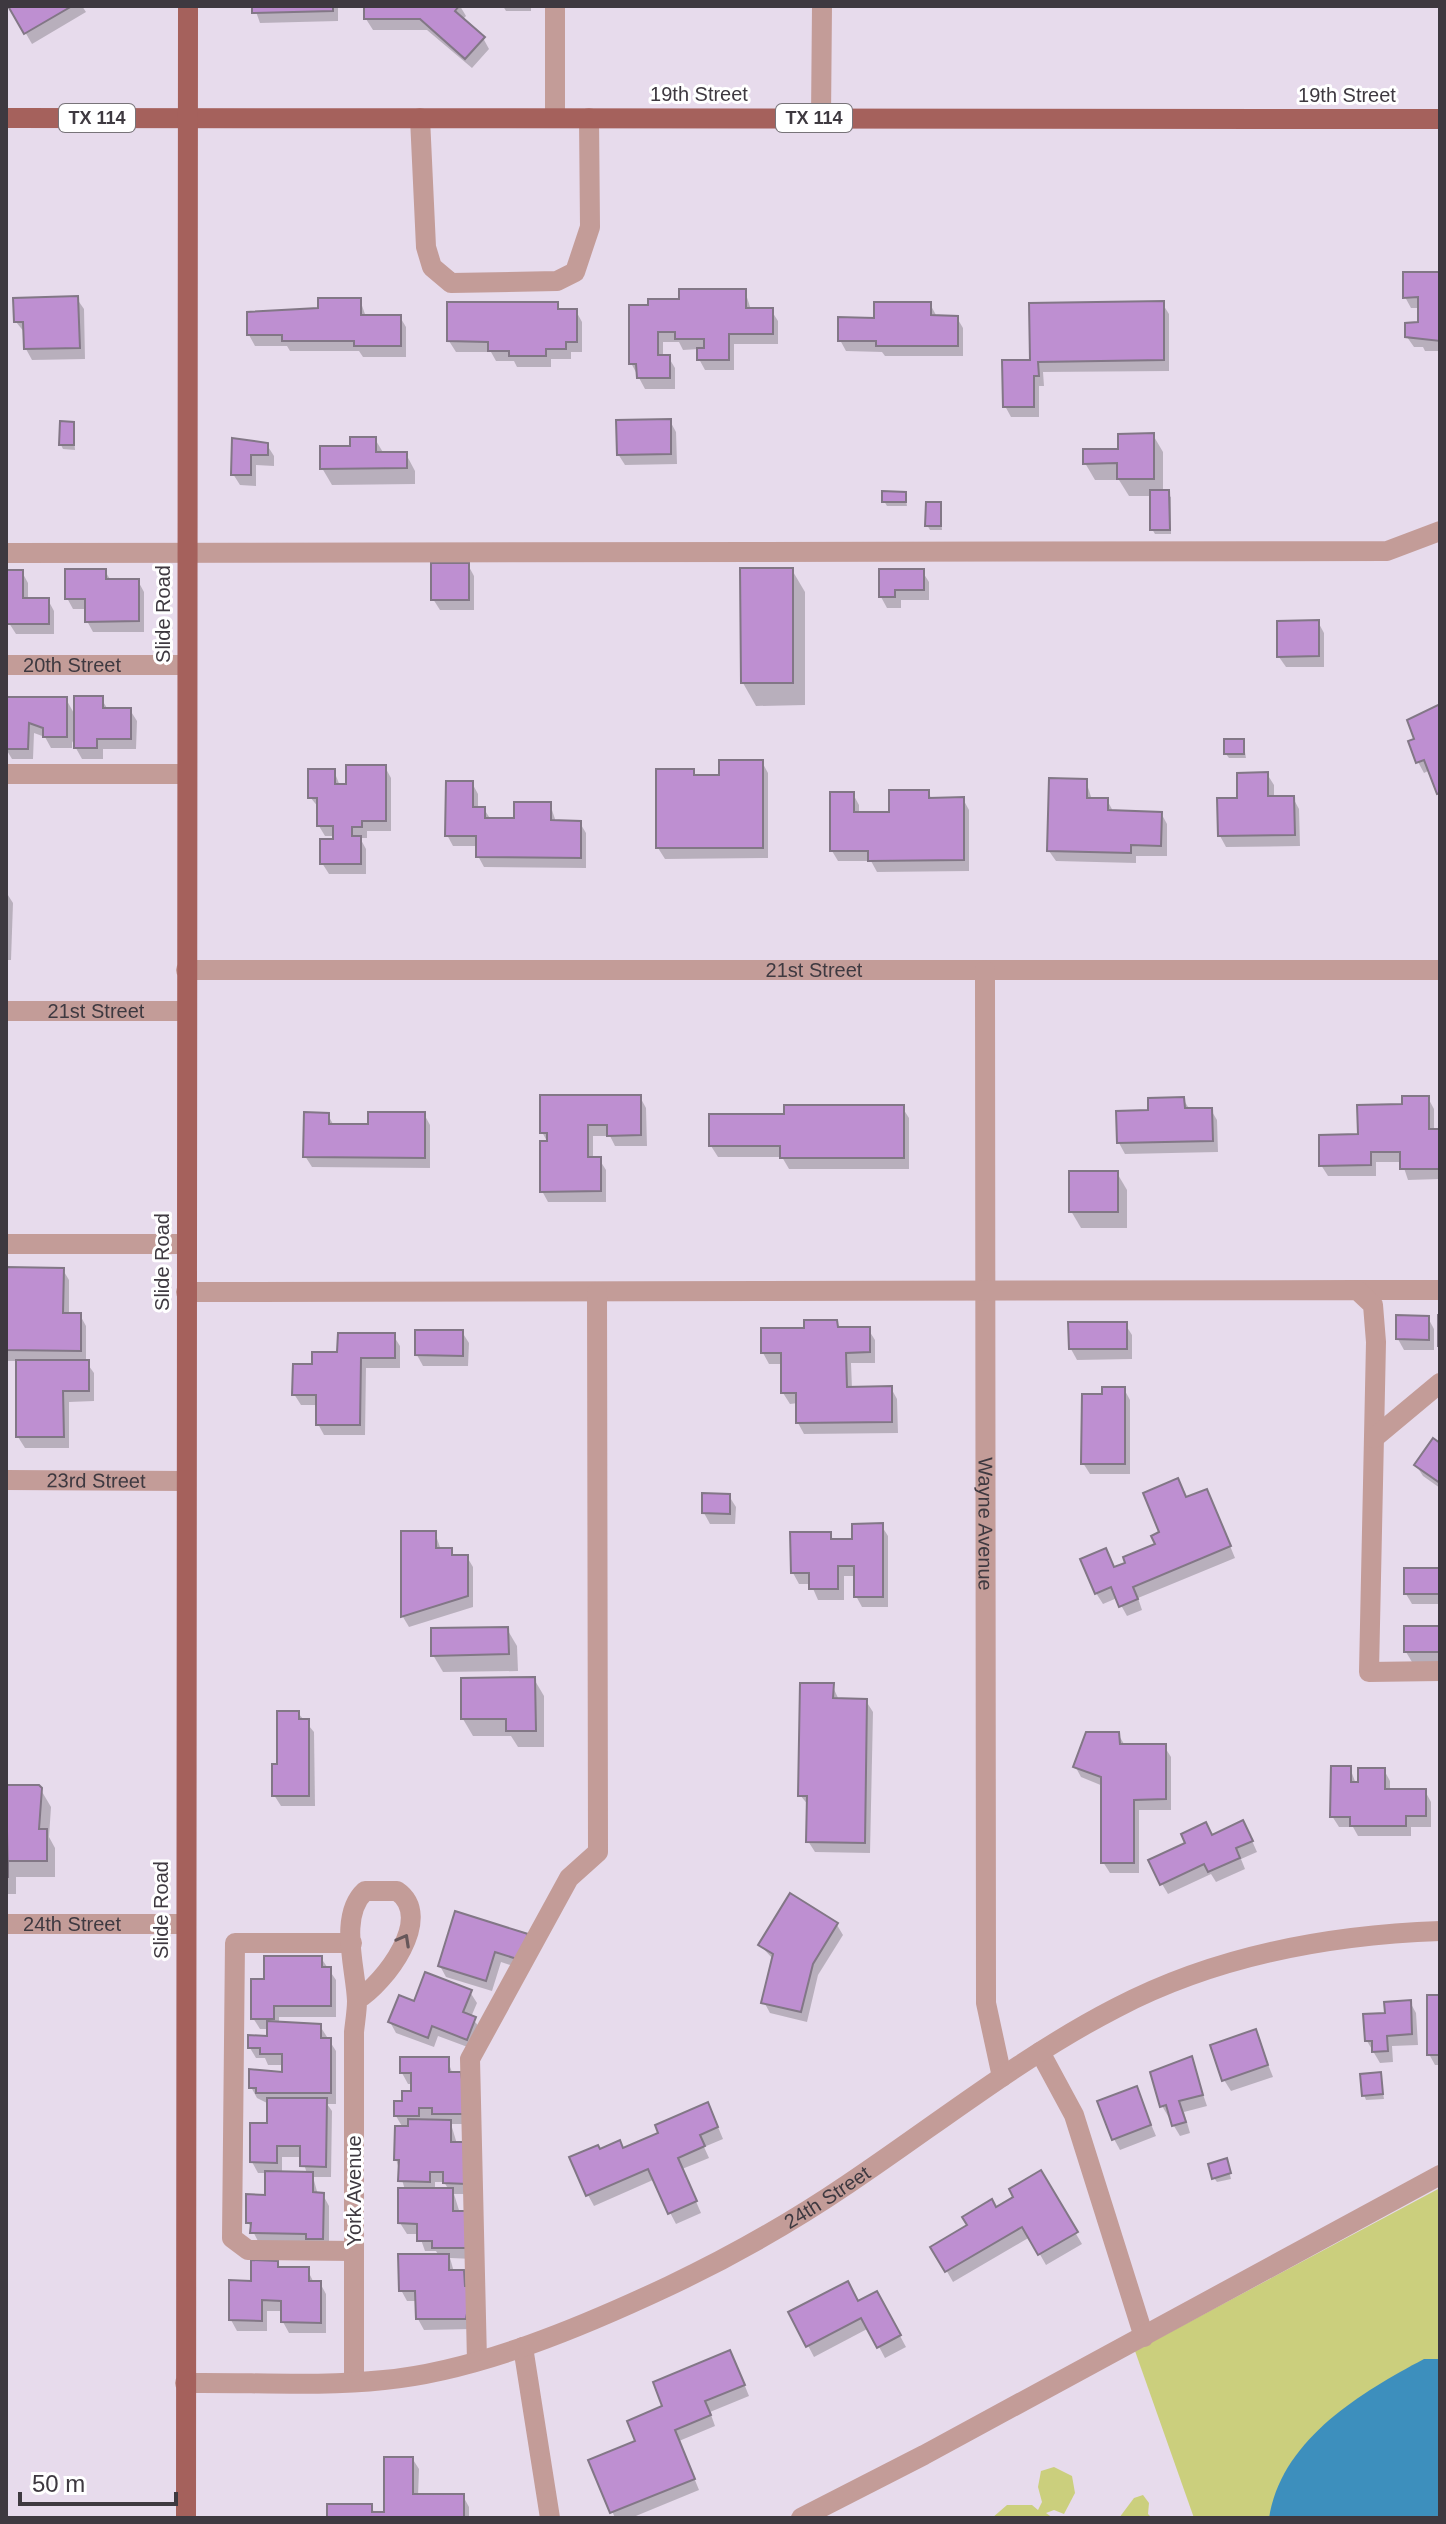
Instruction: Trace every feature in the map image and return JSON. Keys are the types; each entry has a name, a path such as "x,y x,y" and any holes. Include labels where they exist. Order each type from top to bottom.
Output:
{"main road":[{"name":"Slide Road","path":"186,2518 188,6"},
{"name":"19th Street","path":"6,118 1440,119"}],"street":[{"path":"555,6 555,118"},
{"path":"821,118 822,6"},
{"path":"420,118 426,247 432,267 451,283 557,281 575,272 590,227 589,118"},
{"path":"6,553 1387,551 1440,531"},
{"name":"20th Street","path":"6,665 187,665"},
{"path":"6,774 187,774"},
{"name":"21st Street","path":"186,970 1440,970"},
{"name":"Wayne Avenue","path":"985,970 986,2003 1002,2077"},
{"name":"21st Street","path":"6,1011 186,1011"},
{"path":"6,1244 186,1244"},
{"path":"1357,1290 1373,1305 1376,1342 1369,1672 1440,1671"},
{"path":"186,1292 1440,1290"},
{"path":"477,2361 470,2059 569,1878 598,1852 597,1292"},
{"path":"1374,1438 1440,1383"},
{"name":"23rd Street","path":"6,1480 185,1481"},
{"name":"York Avenue","path":"354,2382 357,2000 352,1910 365,1891 397,1891 404,1896 413,1912 408,1934 373,1990 357,2000"},
{"name":"24th Street","path":"6,1924 185,1924"},
{"name":"24th Street","path":"185,2383 354,2382 417,2375 523,2347 669,2286 747,2244 844,2187 1040,2052 1120,2006 1253,1955 1331,1938 1440,1931"},
{"path":"352,1943 235,1943 232,2238 248,2250 354,2251"},
{"path":"1040,2052 1074,2115 1144,2337"},
{"path":"801,2518 1144,2337 1440,2175"},
{"path":"523,2347 550,2518"}],"green space":[{"path":"1440,2188 1440,2518 1194,2518 1135,2351"},
{"path":"1054,2467 1072,2476 1075,2493 1064,2514 1054,2510 1046,2513 1053,2518 992,2518 1007,2505 1032,2505 1038,2510 1042,2502 1038,2487 1041,2471"},
{"path":"1143,2495 1149,2503 1148,2514 1152,2518 1119,2518 1134,2498"}],"water":[{"path":"1424,2359 1440,2359 1440,2518 1269,2518 1276,2490 1306,2442 1374,2387"}],"building":[{"path":"8,6 72,6 24,34"},
{"path":"252,6 333,6 333,11 252,13"},
{"path":"364,6 459,6 455,11 485,37 465,59 420,19 364,19"},
{"path":"1403,272 1440,272 1440,341 1405,337 1405,323 1418,322 1418,297 1403,298"},
{"path":"679,289 746,289 746,308 773,308 773,334 729,334 729,360 697,360 697,348 704,348 704,339 675,339 675,332 658,332 658,355 670,355 670,378 637,378 636,364 629,364 629,305 648,305 648,299 679,299"},
{"path":"78,296 80,348 24,349 23,322 14,322 13,298"},
{"path":"318,298 361,298 361,315 401,315 401,346 354,346 354,341 282,341 282,335 247,335 247,312 318,308"},
{"path":"1164,301 1164,360 1038,362 1039,376 1034,376 1034,407 1003,407 1002,360 1030,360 1029,303"},
{"path":"447,302 558,302 558,309 577,309 577,342 566,342 566,349 546,349 546,356 509,356 509,351 488,351 488,342 447,341"},
{"path":"874,302 931,302 931,315 958,316 958,346 876,346 876,341 838,341 838,317 874,318"},
{"path":"671,419 671,454 617,455 616,420"},
{"path":"60,421 74,422 74,445 59,445"},
{"path":"1154,433 1154,479 1117,479 1117,463 1083,464 1083,449 1118,449 1118,434"},
{"path":"350,437 376,437 376,452 407,452 407,468 320,469 320,446 350,446"},
{"path":"232,438 268,443 268,455 251,455 251,475 231,475"},
{"path":"1150,490 1169,490 1170,530 1150,530"},
{"path":"882,491 906,492 906,502 882,502"},
{"path":"926,502 941,502 941,526 925,526"},
{"path":"431,563 469,563 469,600 431,600"},
{"path":"740,568 793,568 793,683 741,683"},
{"path":"65,569 106,569 106,579 139,579 139,621 85,622 85,599 65,599"},
{"path":"879,569 924,569 924,590 895,590 895,597 879,597"},
{"path":"6,570 23,570 23,598 49,598 49,624 7,624"},
{"path":"1319,620 1319,656 1277,657 1277,621"},
{"path":"74,696 103,696 103,708 131,708 131,739 97,739 97,748 74,748"},
{"path":"6,697 67,697 67,737 43,737 43,728 29,723 28,749 6,749"},
{"path":"1440,704 1440,793 1437,794 1424,760 1416,763 1408,741 1414,739 1407,720"},
{"path":"1224,739 1244,739 1244,754 1224,754"},
{"path":"719,760 763,760 763,848 656,848 656,769 694,769 694,775 719,775"},
{"path":"346,765 386,765 386,821 362,821 362,827 352,827 352,836 361,836 361,864 320,864 320,839 333,839 333,826 317,826 317,798 308,798 308,769 335,769 335,784 346,784"},
{"path":"1268,772 1268,796 1294,796 1295,835 1218,836 1217,798 1237,798 1237,773"},
{"path":"1049,778 1087,779 1087,798 1108,798 1108,810 1162,812 1161,846 1131,845 1131,853 1047,851"},
{"path":"446,781 473,781 473,807 485,807 485,818 514,818 514,802 551,802 551,820 581,821 581,858 476,857 476,836 445,836"},
{"path":"889,790 929,790 929,798 964,797 964,860 868,861 868,851 830,851 830,792 854,792 854,812 889,812"},
{"path":"540,1095 641,1095 641,1135 607,1136 607,1125 588,1125 588,1157 601,1157 601,1191 540,1192 540,1141 547,1141 547,1133 540,1133"},
{"path":"1402,1096 1429,1096 1429,1129 1439,1129 1439,1169 1400,1169 1400,1152 1371,1152 1371,1165 1319,1166 1319,1135 1358,1134 1357,1105 1402,1104"},
{"path":"1184,1097 1185,1108 1212,1108 1213,1141 1117,1143 1116,1111 1148,1110 1148,1098"},
{"path":"784,1105 904,1105 904,1158 780,1158 780,1146 709,1146 709,1114 784,1114"},
{"path":"304,1112 329,1113 329,1124 368,1124 368,1112 425,1112 425,1158 303,1157"},
{"path":"1069,1171 1118,1171 1118,1212 1069,1212"},
{"path":"6,1267 64,1268 63,1313 81,1313 81,1351 6,1350"},
{"path":"1396,1315 1429,1316 1429,1340 1396,1339"},
{"path":"1440,1315 1440,1346 1438,1346"},
{"path":"804,1320 837,1320 838,1327 870,1327 870,1352 846,1353 847,1387 892,1386 892,1422 796,1423 796,1393 781,1393 781,1353 761,1353 761,1328 804,1328"},
{"path":"1068,1322 1127,1322 1127,1349 1069,1349"},
{"path":"415,1330 463,1330 463,1356 415,1355"},
{"path":"338,1333 395,1333 395,1358 361,1358 360,1425 316,1425 316,1395 292,1395 293,1364 312,1364 312,1352 337,1352"},
{"path":"16,1360 89,1360 89,1391 63,1391 64,1437 16,1437"},
{"path":"1102,1387 1125,1387 1125,1464 1081,1464 1082,1394 1102,1394"},
{"path":"1433,1438 1440,1443 1440,1483 1414,1465"},
{"path":"1178,1478 1186,1497 1207,1489 1231,1546 1133,1587 1138,1599 1119,1607 1111,1587 1095,1594 1080,1559 1106,1548 1114,1567 1125,1563 1123,1557 1155,1544 1151,1536 1159,1532 1143,1493"},
{"path":"702,1493 730,1494 730,1514 702,1513"},
{"path":"883,1523 883,1597 854,1597 854,1566 838,1566 838,1589 809,1589 809,1573 791,1573 790,1532 831,1532 831,1539 852,1539 852,1524"},
{"path":"401,1531 436,1531 436,1548 452,1548 452,1555 468,1555 468,1596 401,1617"},
{"path":"1404,1568 1440,1568 1440,1594 1404,1594"},
{"path":"1404,1626 1440,1626 1440,1652 1404,1652"},
{"path":"508,1627 509,1654 431,1656 431,1628"},
{"path":"535,1677 536,1731 506,1731 506,1719 461,1719 461,1678"},
{"path":"800,1683 834,1683 833,1698 867,1699 865,1843 806,1842 807,1796 798,1796"},
{"path":"277,1711 299,1711 299,1719 309,1719 309,1796 272,1796 272,1764 277,1764"},
{"path":"1086,1732 1119,1732 1120,1744 1166,1744 1166,1799 1134,1800 1134,1863 1101,1863 1101,1777 1073,1767"},
{"path":"1331,1766 1351,1766 1351,1782 1358,1782 1358,1768 1385,1768 1385,1789 1426,1789 1426,1816 1406,1816 1406,1826 1350,1826 1350,1817 1330,1817"},
{"path":"6,1785 39,1785 42,1788 39,1829 47,1829 47,1861 8,1861 8,1878"},
{"path":"1243,1820 1253,1841 1236,1848 1240,1858 1208,1872 1204,1864 1160,1885 1148,1860 1185,1843 1181,1834 1206,1822 1212,1835"},
{"path":"790,1893 838,1923 813,1964 801,2012 761,2003 773,1954 758,1945"},
{"path":"455,1911 528,1934 520,1960 495,1952 486,1981 438,1966"},
{"path":"264,1956 322,1956 322,1967 331,1967 331,2006 274,2006 274,2019 251,2019 251,1979 264,1979"},
{"path":"425,1972 472,1990 463,2012 476,2017 467,2040 432,2026 428,2038 388,2022 399,1995 414,2001"},
{"path":"1427,1995 1440,1995 1440,2055 1427,2055"},
{"path":"1411,2000 1412,2034 1387,2036 1388,2051 1372,2052 1372,2041 1365,2041 1363,2014 1385,2013 1384,2002"},
{"path":"267,2021 321,2024 321,2038 331,2038 331,2093 256,2093 256,2088 249,2088 249,2069 282,2072 282,2054 260,2054 260,2048 248,2048 248,2035 267,2036"},
{"path":"1256,2029 1268,2065 1222,2081 1210,2045"},
{"path":"1192,2056 1203,2095 1179,2101 1186,2122 1172,2126 1166,2105 1160,2107 1150,2072"},
{"path":"400,2057 449,2057 449,2072 461,2072 467,2114 432,2114 432,2108 419,2108 419,2116 394,2116 394,2101 402,2101 402,2091 411,2091 411,2073 400,2073"},
{"path":"1381,2072 1383,2094 1362,2096 1360,2074"},
{"path":"1137,2086 1151,2125 1112,2140 1097,2101"},
{"path":"267,2098 327,2098 326,2167 300,2166 300,2146 277,2146 277,2163 250,2162 250,2123 267,2123"},
{"path":"708,2102 718,2127 700,2135 705,2146 678,2158 697,2201 668,2214 648,2169 586,2196 569,2157 620,2140 623,2148 658,2133 655,2125"},
{"path":"408,2119 451,2120 451,2142 468,2142 467,2184 443,2183 443,2172 430,2172 430,2182 398,2181 399,2160 394,2160 395,2126 408,2126"},
{"path":"1227,2158 1231,2173 1212,2179 1208,2164"},
{"path":"1041,2170 1078,2232 1038,2255 1022,2227 945,2272 930,2247 967,2225 962,2217 992,2199 996,2207 1013,2197 1009,2189"},
{"path":"265,2171 313,2172 313,2192 324,2193 323,2239 306,2239 306,2234 250,2233 251,2223 246,2223 246,2194 265,2195"},
{"path":"398,2188 453,2188 453,2211 469,2211 469,2248 432,2248 432,2241 417,2241 417,2224 398,2223"},
{"path":"398,2254 449,2254 449,2270 464,2270 465,2286 472,2286 466,2319 416,2319 415,2291 399,2291"},
{"path":"251,2260 278,2261 278,2267 309,2267 309,2281 321,2281 321,2323 281,2322 281,2301 262,2300 262,2321 229,2320 229,2280 251,2281"},
{"path":"848,2281 858,2301 877,2291 901,2335 877,2348 861,2318 806,2347 788,2312"},
{"path":"730,2350 745,2385 705,2401 711,2415 675,2430 695,2479 610,2513 588,2460 635,2441 627,2421 662,2406 653,2382"},
{"path":"384,2457 413,2457 413,2494 464,2494 464,2518 327,2518 327,2504 372,2504 372,2512 384,2512"}]}
